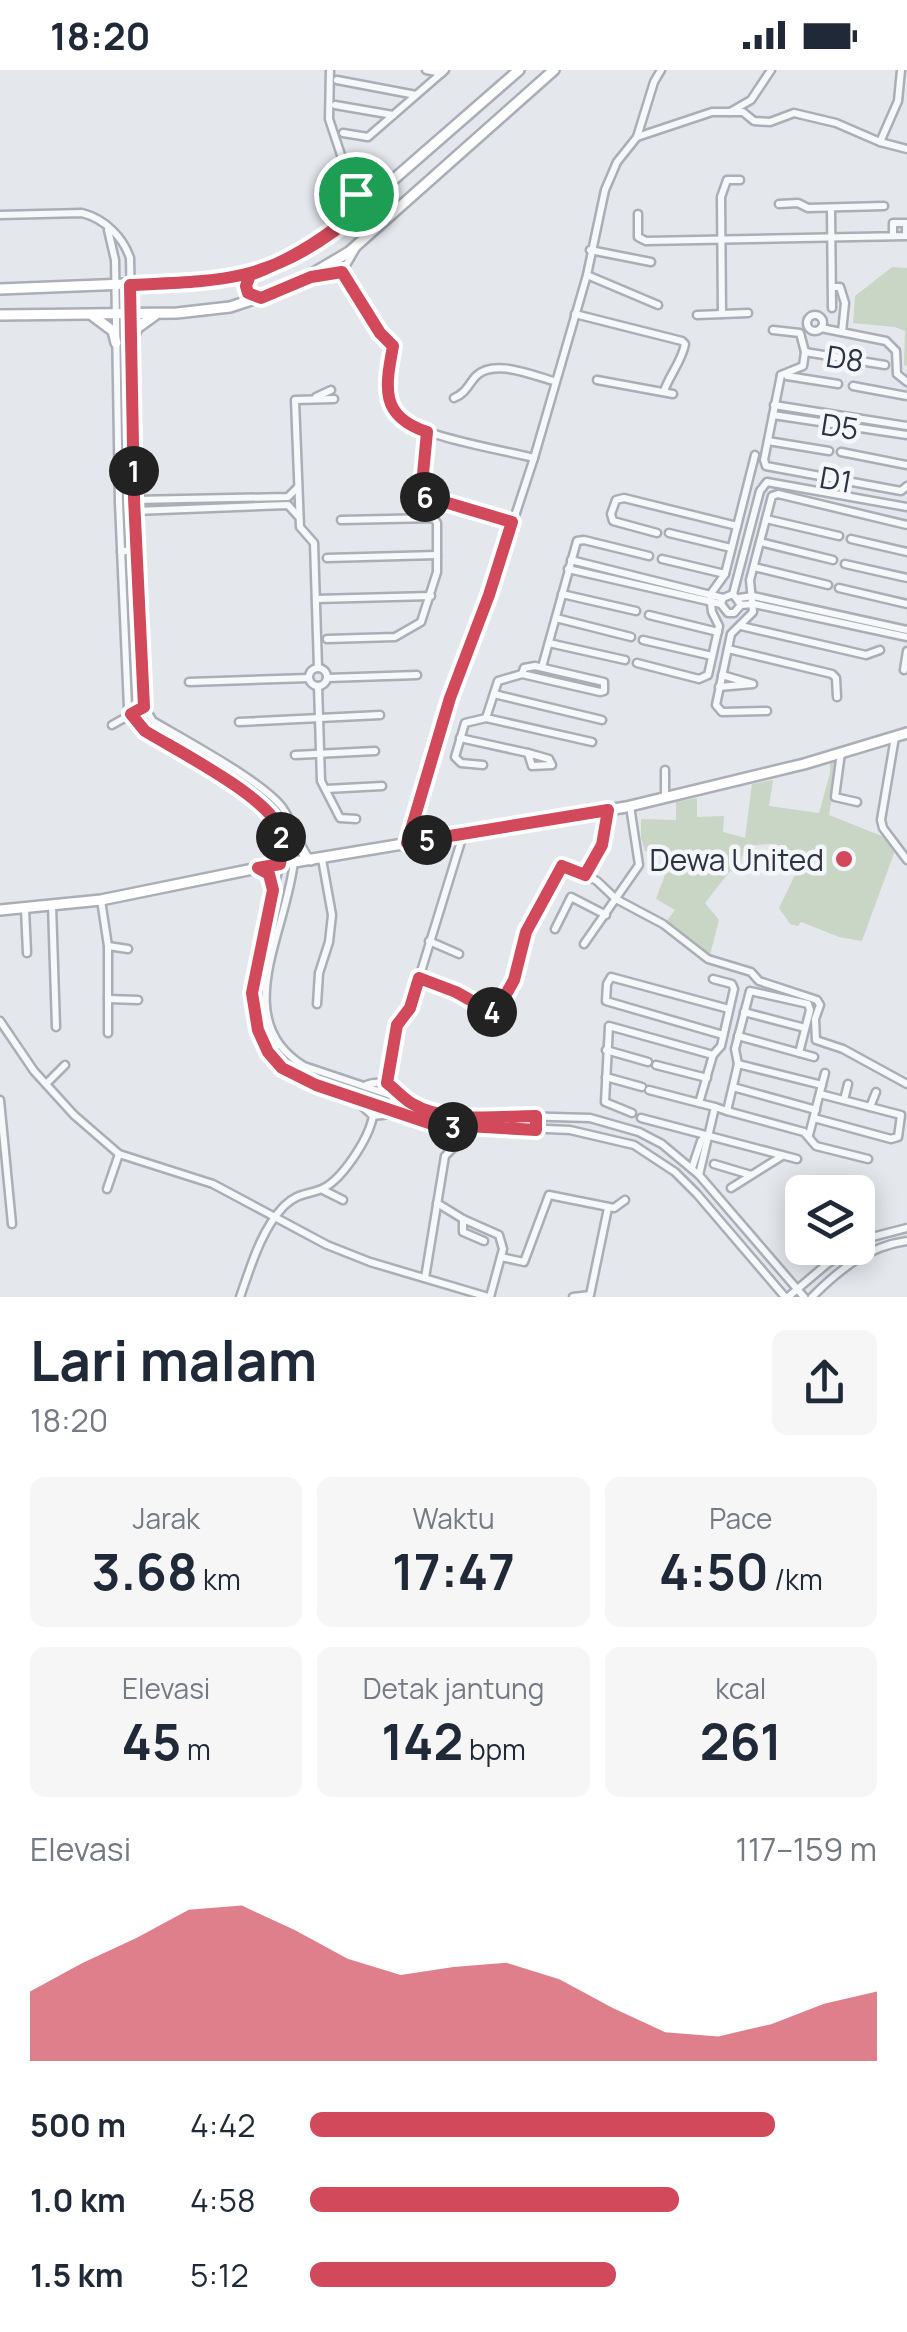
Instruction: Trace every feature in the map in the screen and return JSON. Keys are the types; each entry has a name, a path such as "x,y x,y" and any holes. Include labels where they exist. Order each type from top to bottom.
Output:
{"main road":[{"path":"0,289 227,280 250,275 300,254 349,219 519,70"},
{"path":"0,315 157,314 230,307 311,277 359,242 554,70"},
{"path":"507,80 523,97"},
{"path":"250,275 248,293 261,298"},
{"path":"89,314 112,331 116,343"},
{"path":"132,342 144,320 157,314"},
{"path":"0,910 101,900 280,864 630,806 907,734"},
{"path":"294,836 306,857 317,859"},
{"path":"258,868 269,874 273,890"}],"street":[{"path":"330,70 329,119 349,186 358,200 349,219"},
{"path":"426,70 443,71"},
{"path":"407,843 450,698 534,458 587,275 605,190 617,162 637,137 654,82 662,70"},
{"path":"729,114 751,100 772,70"},
{"path":"880,142 898,101 902,70"},
{"path":"343,134 368,138 443,71"},
{"path":"337,80 416,95"},
{"path":"335,106 393,115"},
{"path":"637,137 712,112 743,112 754,120 770,122 788,114 800,114 907,149"},
{"path":"722,314 721,196 728,180 740,180"},
{"path":"349,186 365,192 387,186"},
{"path":"337,216 349,186"},
{"path":"779,204 831,208 884,206"},
{"path":"831,208 832,308"},
{"path":"638,214 638,237 646,241 893,236"},
{"path":"0,215 95,216 123,239 130,258 134,498 144,707 153,721 270,795 282,807 294,836 293,862 265,994 270,1026 278,1042 304,1066 435,1112 614,1123 662,1144 699,1175 804,1297"},
{"path":"108,228 115,260 116,401 128,708 145,731 262,804 272,815 282,839 252,993 264,1044 286,1070 316,1085 432,1124 600,1135 634,1146 655,1157 697,1194 787,1297 829,1265"},
{"path":"342,272 359,242"},
{"path":"590,250 652,262"},
{"path":"311,277 342,272"},
{"path":"342,272 380,333 393,346 388,388 393,411 409,426 534,458"},
{"path":"587,275 658,305"},
{"path":"832,287 840,287 844,296 842,332"},
{"path":"697,315 748,313"},
{"path":"575,314 682,340 684,354 669,373 664,391"},
{"path":"821,328 886,341 893,346 896,374 907,382"},
{"path":"773,330 800,333 805,352 803,366 781,375"},
{"name":"D8","path":"805,352 885,364"},
{"path":"454,398 465,392 477,375 492,369 554,381"},
{"path":"781,375 838,384"},
{"path":"781,375 768,441 829,450"},
{"path":"597,380 674,394"},
{"path":"854,386 907,396"},
{"path":"116,401 118,392 125,389 133,400"},
{"path":"318,668 314,543 300,527 295,400 333,394"},
{"name":"D5","path":"774,405 907,426"},
{"name":"D5","path":"773,415 907,436"},
{"path":"427,432 421,495 512,522"},
{"name":"D1","path":"768,441 764,464 901,491 907,486"},
{"path":"841,452 907,464"},
{"path":"636,663 702,679 708,675 718,632 709,599 725,574 755,455"},
{"path":"722,601 728,613 734,613 760,491 767,482 907,507"},
{"path":"135,511 288,501 298,488"},
{"path":"766,711 720,711 716,705 731,634 751,616 754,600 750,580 770,500 778,494 907,526"},
{"path":"134,498 288,501"},
{"path":"121,552 129,550 134,498"},
{"path":"656,533 613,521 616,500 624,498 737,526"},
{"path":"160,499 160,510"},
{"path":"288,501 299,517"},
{"path":"327,639 402,634 425,618 437,572 434,518 342,520"},
{"path":"766,519 839,536"},
{"path":"669,534 732,548"},
{"path":"852,539 907,552"},
{"path":"542,668 576,544 580,540 649,556"},
{"path":"760,542 833,560"},
{"path":"327,558 437,556"},
{"path":"662,559 725,574"},
{"path":"845,564 907,578"},
{"path":"570,565 709,599 754,600 907,634"},
{"path":"754,567 828,585"},
{"path":"839,588 907,604"},
{"path":"562,594 636,611"},
{"path":"316,599 430,596"},
{"path":"649,615 718,632"},
{"path":"556,618 631,637"},
{"path":"738,625 866,655 880,650"},
{"path":"124,628 140,628"},
{"path":"643,640 712,656"},
{"path":"549,643 625,660"},
{"path":"728,649 832,674 836,678 837,698"},
{"path":"904,670 907,650"},
{"path":"486,718 498,682 522,674 604,690 604,682 542,668 526,666 522,674"},
{"path":"318,668 328,678"},
{"path":"310,678 318,668"},
{"path":"318,686 328,678 417,675"},
{"path":"719,686 753,684 722,675"},
{"path":"189,682 310,678 318,686 321,781 340,818 356,819"},
{"path":"494,694 602,720"},
{"path":"112,725 144,707"},
{"path":"240,722 380,715"},
{"path":"483,765 457,761 455,756 466,722 486,718 592,742"},
{"path":"895,737 882,823 907,860"},
{"path":"460,738 528,753"},
{"path":"295,755 375,751"},
{"path":"842,753 835,796 858,802"},
{"path":"666,770 666,799"},
{"path":"326,789 382,786"},
{"path":"584,944 640,861 630,806"},
{"path":"585,875 602,845 608,810"},
{"path":"387,1083 397,1025 410,1008 463,834"},
{"path":"317,859 332,915 317,1004"},
{"path":"488,1029 514,980 526,932 562,866 585,875 616,899 655,918 708,959 817,1000 820,1005 815,1019 816,1040 842,1049 907,1084"},
{"path":"554,929 571,896 606,916"},
{"path":"101,900 108,946 108,1033"},
{"path":"52,905 56,1027"},
{"path":"25,908 27,953"},
{"path":"430,941 460,954"},
{"path":"108,946 128,949"},
{"path":"419,978 456,992 495,1014"},
{"path":"724,1035 606,1001 606,984 612,978 729,1009"},
{"path":"700,1103 713,1055 719,1051 724,1035 734,986 713,979"},
{"path":"727,1111 748,993 754,990 808,1004 810,1010 799,1053"},
{"path":"108,999 138,1000"},
{"path":"744,1012 806,1028"},
{"path":"0,1022 46,1084 119,1154 214,1184 327,1246 489,1297 503,1249 498,1233 463,1219 438,1203"},
{"path":"632,1113 604,1102 609,1026 713,1055"},
{"path":"738,1036 814,1056"},
{"path":"278,1042 272,1046 286,1070"},
{"path":"606,1050 706,1078"},
{"path":"732,1088 891,1139 898,1137 903,1117 738,1064"},
{"path":"46,1084 65,1065"},
{"path":"809,1135 825,1074"},
{"path":"606,1077 809,1135 816,1146 868,1158"},
{"path":"365,1086 387,1083 400,1090 409,1102"},
{"path":"844,1100 848,1084"},
{"path":"870,1107 876,1092"},
{"path":"359,1097 361,1105 373,1116 400,1113"},
{"path":"0,1100 12,1224"},
{"path":"699,1175 715,1108"},
{"path":"240,1297 273,1218 295,1196 322,1189 334,1180 361,1147 373,1116"},
{"path":"536,1116 536,1130"},
{"path":"641,1118 797,1160"},
{"path":"424,1278 445,1156 454,1147 461,1128"},
{"path":"692,1168 700,1141 707,1135"},
{"path":"107,1190 119,1154"},
{"path":"732,1188 784,1156"},
{"path":"714,1164 752,1175"},
{"path":"322,1189 343,1200"},
{"path":"501,1257 524,1262 549,1195 608,1208 620,1206 625,1200"},
{"path":"573,1297 590,1295 608,1208"},
{"path":"463,1219 463,1232 484,1241"},
{"path":"875,1235 907,1228"},
{"path":"812,1297 858,1258 907,1241"}],"green space":[{"path":"892,267 907,268 907,366 905,331 853,323 855,296"},
{"name":"Dewa United","path":"839,758 829,815 897,845 862,941 839,937 801,922 798,926 790,924 779,908 797,871 796,854 771,844 745,846 737,874 730,871 705,903 719,920 710,955 666,922 675,910 656,899 669,864 668,854 645,851 641,819 676,820 676,802 697,798 697,817 724,816 723,832 745,838 752,784 773,780 769,806 819,813 830,760"}],"place":[{"name":"Dewa United","path":"844,859"}],"route":[{"path":"356,194 348,190 350,182 365,192 387,186 339,228 300,254 276,266 250,275 248,293 261,298 311,277 342,272 380,333 393,346 388,388 393,411 409,426 427,432 421,495 512,522 450,698 407,843 608,810 602,845 585,875 562,866 526,932 514,980 495,1014 456,992 419,978 410,1008 397,1025 387,1083 400,1090 409,1102 435,1112 536,1116 536,1130 432,1124 316,1085 282,1068 268,1052 258,1030 252,993 273,890 269,874 258,868 280,864 282,839 278,826 262,804 145,731 131,714 144,707 134,498 130,285 227,280 276,266 349,219 358,206 356,194"}]}
